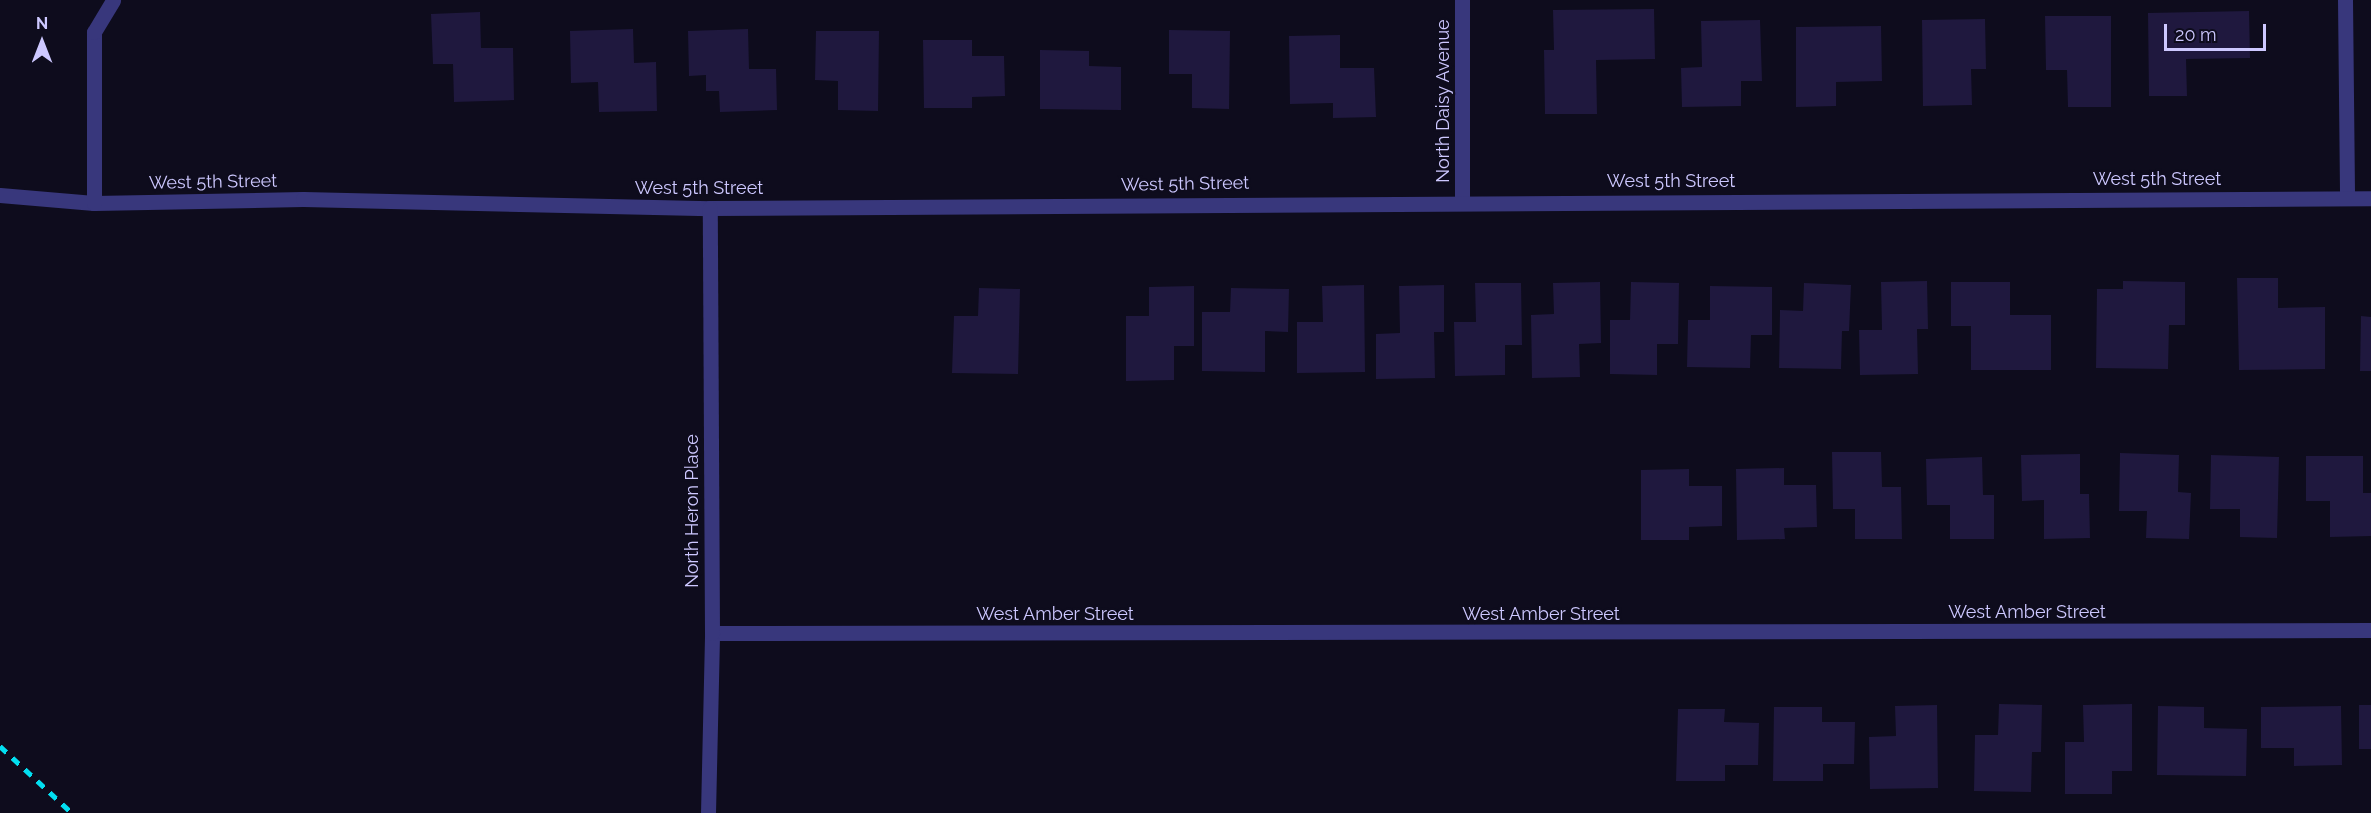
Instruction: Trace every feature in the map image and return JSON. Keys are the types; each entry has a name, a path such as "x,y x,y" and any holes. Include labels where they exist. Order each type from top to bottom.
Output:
{"street":[{"path":"94,203 94,32 113,0"},
{"name":"North Daisy Avenue","path":"1462,0 1462,201"},
{"path":"2345,0 2347,198"},
{"name":"West 5th Street","path":"0,195 94,203 303,199 710,208 1462,201 2371,198"},
{"name":"North Heron Place","path":"708,813 712,633 710,208"},
{"name":"West Amber Street","path":"712,633 2371,630"}],"building":[{"path":"1654,9 1655,59 1596,60 1597,114 1545,114 1544,50 1554,50 1553,10"},
{"path":"2249,11 2250,58 2186,59 2187,96 2149,96 2148,13"},
{"path":"480,12 481,48 513,48 514,100 454,102 453,64 433,64 431,14"},
{"path":"2045,16 2111,16 2111,107 2068,107 2067,70 2046,70"},
{"path":"1985,19 1986,69 1971,69 1972,105 1923,106 1922,20"},
{"path":"1760,20 1762,81 1741,81 1741,106 1682,107 1681,68 1702,67 1701,21"},
{"path":"1881,26 1882,81 1836,82 1836,106 1796,107 1796,27"},
{"path":"633,29 634,63 656,62 657,111 599,112 598,82 571,83 570,31"},
{"path":"748,29 749,69 776,69 777,110 720,112 719,91 706,91 706,75 689,76 688,31"},
{"path":"1169,30 1230,31 1229,109 1192,108 1192,74 1169,74"},
{"path":"816,31 879,31 878,111 838,110 838,81 815,80"},
{"path":"1340,35 1340,68 1374,68 1376,117 1333,118 1333,103 1290,104 1289,36"},
{"path":"923,40 972,40 972,56 1004,56 1005,96 972,97 972,108 924,108"},
{"path":"1040,50 1089,51 1089,66 1121,67 1121,110 1040,109"},
{"path":"2237,278 2278,278 2278,308 2325,307 2325,369 2239,370"},
{"path":"1927,281 1928,329 1917,329 1918,374 1860,375 1859,330 1882,330 1881,282"},
{"path":"2123,281 2185,282 2185,325 2169,325 2168,369 2096,368 2097,289 2123,289"},
{"path":"1600,282 1601,343 1579,344 1580,377 1532,378 1531,315 1554,314 1553,283"},
{"path":"1631,282 1679,283 1678,344 1657,344 1657,375 1610,374 1610,320 1630,320"},
{"path":"1951,282 2010,282 2010,315 2051,315 2051,370 1971,370 1971,326 1951,326"},
{"path":"1475,283 1521,283 1522,345 1505,345 1505,375 1455,376 1454,322 1476,322"},
{"path":"1804,283 1851,285 1849,331 1842,331 1841,369 1779,368 1780,310 1803,311"},
{"path":"1364,285 1365,372 1297,373 1297,322 1323,322 1322,286"},
{"path":"1444,285 1444,332 1434,332 1435,378 1376,379 1376,334 1400,333 1399,286"},
{"path":"1194,286 1194,346 1174,346 1174,380 1126,381 1126,316 1149,316 1149,287"},
{"path":"1710,286 1772,287 1772,335 1751,335 1750,368 1687,367 1688,320 1710,320"},
{"path":"979,288 1020,289 1018,374 952,373 954,316 978,316"},
{"path":"1231,288 1289,289 1288,332 1265,331 1265,372 1202,371 1202,312 1230,312"},
{"path":"2361,316 2371,317 2371,371 2360,371"},
{"path":"1832,452 1881,452 1882,487 1901,487 1902,539 1855,539 1855,509 1833,509"},
{"path":"2120,453 2179,455 2178,492 2191,493 2189,539 2146,538 2147,511 2119,511"},
{"path":"2080,454 2080,494 2089,494 2090,538 2044,539 2044,500 2022,501 2021,455"},
{"path":"2211,455 2279,457 2277,538 2240,537 2240,509 2210,509"},
{"path":"2306,456 2363,456 2363,493 2371,493 2371,536 2330,537 2330,501 2306,501"},
{"path":"1982,457 1983,495 1994,495 1994,539 1950,539 1950,505 1927,505 1926,459"},
{"path":"1784,468 1784,485 1816,485 1817,527 1784,528 1785,539 1737,540 1736,469"},
{"path":"1689,469 1689,486 1722,486 1722,526 1689,527 1689,540 1641,540 1641,470"},
{"path":"1999,704 2042,705 2041,752 2032,752 2031,792 1974,791 1975,735 1998,735"},
{"path":"2132,704 2132,771 2112,771 2112,794 2065,794 2065,742 2084,742 2083,705"},
{"path":"1937,705 1938,788 1870,789 1869,737 1896,736 1895,706"},
{"path":"2359,705 2371,705 2371,749 2359,749"},
{"path":"2158,706 2204,707 2204,728 2247,729 2246,776 2157,775"},
{"path":"2341,706 2342,765 2294,766 2294,748 2261,748 2261,707"},
{"path":"1774,707 1822,707 1822,722 1855,722 1854,764 1823,764 1823,781 1773,781"},
{"path":"1678,709 1725,709 1724,722 1759,723 1758,765 1725,765 1725,781 1676,781"}],"railway":[{"path":"0,746 72,813"}]}
